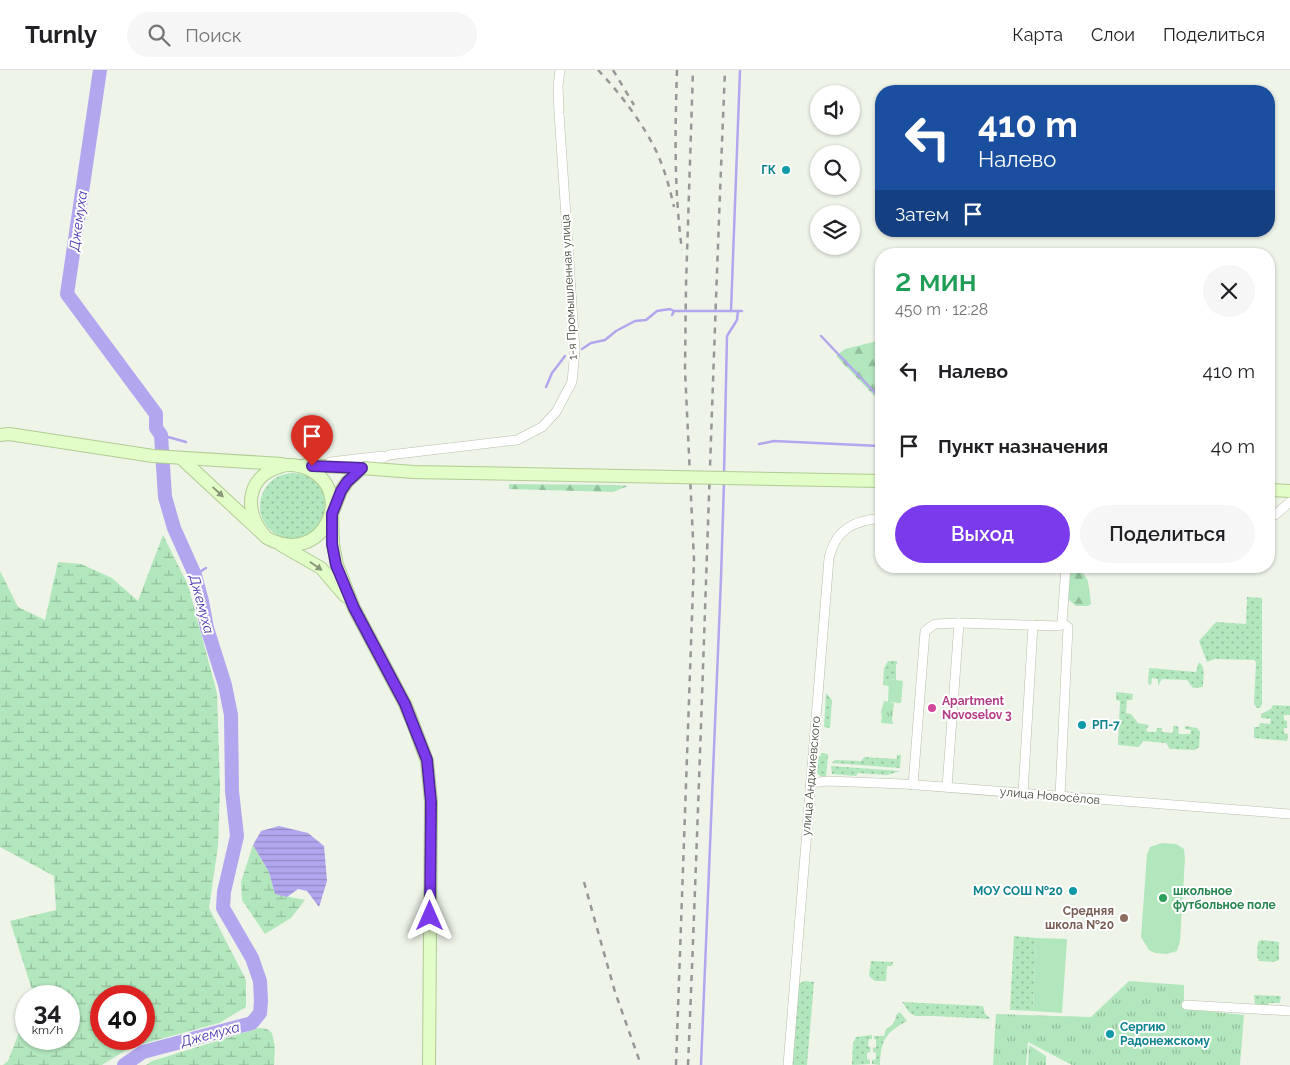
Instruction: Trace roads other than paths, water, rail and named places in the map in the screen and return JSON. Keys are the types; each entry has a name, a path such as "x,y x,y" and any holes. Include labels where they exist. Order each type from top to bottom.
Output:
{"street":[{"name":"1-я Промышленная улица","path":"362,468 390,455 517,440 542,427 556,412 572,382 575,350 559,113 558,86 560,70"},
{"path":"0,435 9,434 180,459 413,472 875,481"},
{"path":"362,468 347,482 341,491 332,514 318,534 305,543 289,545 270,540 256,526 251,511 252,495 258,481 277,467 390,455"},
{"path":"180,459 270,540 321,568 354,608"},
{"path":"295,465 315,472 325,484 331,499 332,544 336,565 354,608 405,704 427,760 431,802 429,1065"},
{"path":"1275,490 1290,491"},
{"path":"1275,515 1290,502"},
{"name":"улица Анджиевского","path":"788,1065 829,558 832,546 838,536 852,525 875,519"},
{"path":"1062,623 1066,573"},
{"path":"947,787 959,623"},
{"path":"913,785 924,631 936,624 1059,626 1062,623"},
{"path":"1060,796 1068,626 1062,623"},
{"path":"1023,793 1034,625"},
{"name":"улица Новосёлов","path":"810,783 828,781 947,787 1290,814"},
{"path":"1186,1005 1290,1011"}],"waterway":[{"name":"Джемуха","path":"100,70 67,294 156,414 156,428 161,435 165,497 174,528 195,575 207,628 225,685 231,715 232,791 237,836 224,892 223,908 252,958 260,981 261,1001 260,1013 252,1023 143,1052 124,1065"},
{"path":"731,311 740,70"},
{"path":"582,349 591,343 605,340 616,331 635,321 646,320 657,311 670,309 674,311"},
{"path":"672,315 674,311 742,311"},
{"path":"724,474 727,336 737,320 738,311"},
{"path":"821,336 875,393"},
{"path":"546,387 552,373 565,356"},
{"path":"161,435 186,442"},
{"path":"759,444 774,441 875,446"},
{"path":"701,1065 724,482"},
{"path":"195,575 206,568"}],"railway":[{"path":"598,70 631,110 653,144 665,174 674,207"},
{"path":"613,70 634,105"},
{"path":"677,70 676,160 682,250"},
{"path":"676,1065 694,560 685,370 693,70"},
{"path":"688,1065 725,70"},
{"path":"584,882 615,992 641,1065"}],"place":[{"name":"ГК","path":"786,170"},
{"name":"Apartment Novoselov 3","path":"932,708"},
{"name":"РП-7","path":"1082,725"},
{"name":"МОУ СОШ №20","path":"1073,891"},
{"name":"школьное футбольное поле","path":"1163,898"},
{"name":"Средняя школа №20","path":"1124,918"},
{"name":"Сергию Радонежскому","path":"1110,1034"}]}
